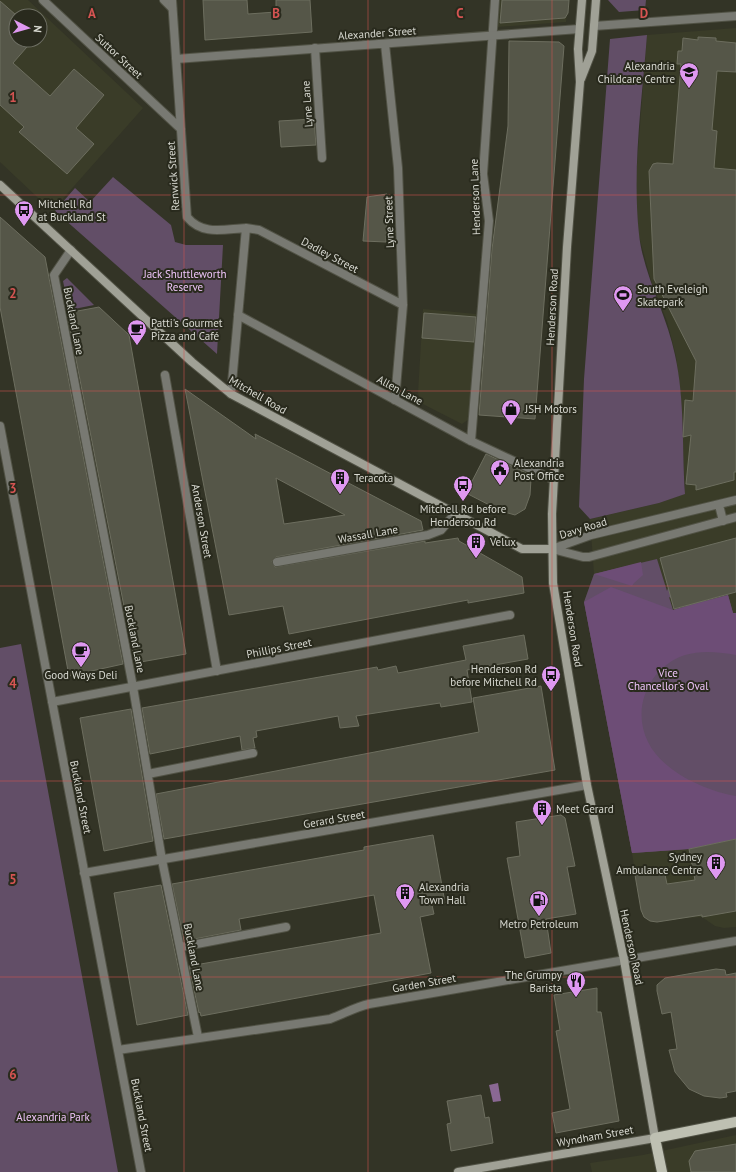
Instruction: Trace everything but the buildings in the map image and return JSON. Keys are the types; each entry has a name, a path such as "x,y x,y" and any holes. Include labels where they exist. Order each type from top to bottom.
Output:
{"main road":[{"name":"Henderson Road","path":"582,0 579,29 580,82 567,248 554,480 552,549 553,583 587,785 624,960 662,1172"},
{"name":"Henderson Road","path":"580,82 592,51 596,0"},
{"name":"Mitchell Road","path":"0,185 192,362 231,394 522,549 552,549"},
{"name":"Wyndham Street","path":"458,1172 655,1138 736,1122"}],"street":[{"name":"Suttor Street","path":"43,0 181,129"},
{"path":"164,0 172,4"},
{"name":"Henderson Lane","path":"471,441 489,220 483,174 495,0"},
{"name":"Renwick Street","path":"172,4 187,217 194,226 202,229 246,228"},
{"path":"594,26 736,16"},
{"name":"Alexander Street","path":"176,59 493,36 568,28 579,29"},
{"name":"Lyne Street","path":"385,44 398,168 403,306 395,400"},
{"name":"Lyne Lane","path":"315,48 322,158"},
{"path":"231,394 246,228"},
{"name":"Dadley Street","path":"246,228 259,230 403,306"},
{"name":"Buckland Lane","path":"71,250 54,275 133,687 162,860 181,947 198,1037"},
{"name":"Allen Lane","path":"238,315 471,441 554,480"},
{"name":"Anderson Street","path":"165,375 217,671"},
{"name":"Buckland Street","path":"0,426 141,1172"},
{"name":"Davy Road","path":"552,549 591,536 736,500"},
{"path":"719,505 723,521"},
{"name":"Wassall Lane","path":"277,562 428,535 441,530 455,514"},
{"name":"Davy Road","path":"552,549 583,557 589,557 736,517"},
{"name":"Phillips Street","path":"52,702 510,615"},
{"path":"148,774 253,753"},
{"name":"Gerard Street","path":"84,873 587,785"},
{"path":"181,947 286,927"},
{"name":"Garden Street","path":"118,1050 198,1037 330,1019 346,1014 358,1006 736,941"}],"shaded area":[{"path":"0,0 28,0 37,8 8,8 8,48 48,48 48,19 143,108 52,211 0,162"},
{"path":"500,0 568,0 566,22 497,27"},
{"path":"736,28 736,927 724,928 715,926 702,917 657,922 650,921 644,917 641,910 632,853 584,602 594,574 590,519 659,503 685,493 681,399 676,356 667,321 652,284 639,236 635,190 647,35"},
{"path":"423,309 476,314 469,419 462,424 421,403 418,393"},
{"path":"641,562 643,575 632,586 594,574"},
{"name":"Vice Chancellor's Oval","path":"611,587 673,610 728,595 733,613 736,613 736,655 717,652 697,652 685,655 672,661 653,679 647,690 643,703 642,716 643,729 648,742 663,762 674,771 698,784 711,790 736,796 736,839 689,849 632,853 584,602"},
{"path":"498,1083 501,1101 493,1102 489,1085"},
{"path":"736,1135 736,1172 592,1172 590,1163 643,1155"}],"green space":[{"path":"608,0 646,0 645,10 619,12"},
{"path":"647,35 637,159 637,209 639,234 645,264 667,325 675,355 682,407 685,494 659,503 590,519 579,507 584,379 610,39"},
{"name":"Jack Shuttleworth Reserve","path":"113,177 171,225 175,242 186,245 223,245 217,354 55,211 75,188 90,202"},
{"path":"67,278 94,305 69,310 63,281"},
{"name":"Vice Chancellor's Oval","path":"657,559 667,591 669,585 682,583 704,601 728,595 733,613 736,613 736,839 689,849 632,853 584,602 594,574","holes":["669,597 686,606 673,610"]},
{"name":"Alexandria Park","path":"21,644 118,1172 0,1172 0,648"}],"place":[{"name":"Alexandria Childcare Centre","path":"689,89"},
{"name":"Mitchell Rd at Buckland St","path":"24,227"},
{"name":"South Eveleigh Skatepark","path":"623,312"},
{"name":"Patti's Gourmet Pizza and Café","path":"137,346"},
{"name":"JSH Motors","path":"511,426"},
{"name":"Alexandria Post Office","path":"500,486"},
{"name":"Teracota","path":"340,495"},
{"name":"Mitchell Rd before Henderson Rd","path":"463,502"},
{"name":"Velux","path":"476,559"},
{"name":"Good Ways Deli","path":"81,668"},
{"name":"Henderson Rd before Mitchell Rd","path":"551,692"},
{"name":"Meet Gerard","path":"542,826"},
{"name":"Sydney Ambulance Centre","path":"716,880"},
{"name":"Alexandria Town Hall","path":"405,910"},
{"name":"Metro Petroleum","path":"539,917"},
{"name":"The Grumpy Barista","path":"576,998"}]}
